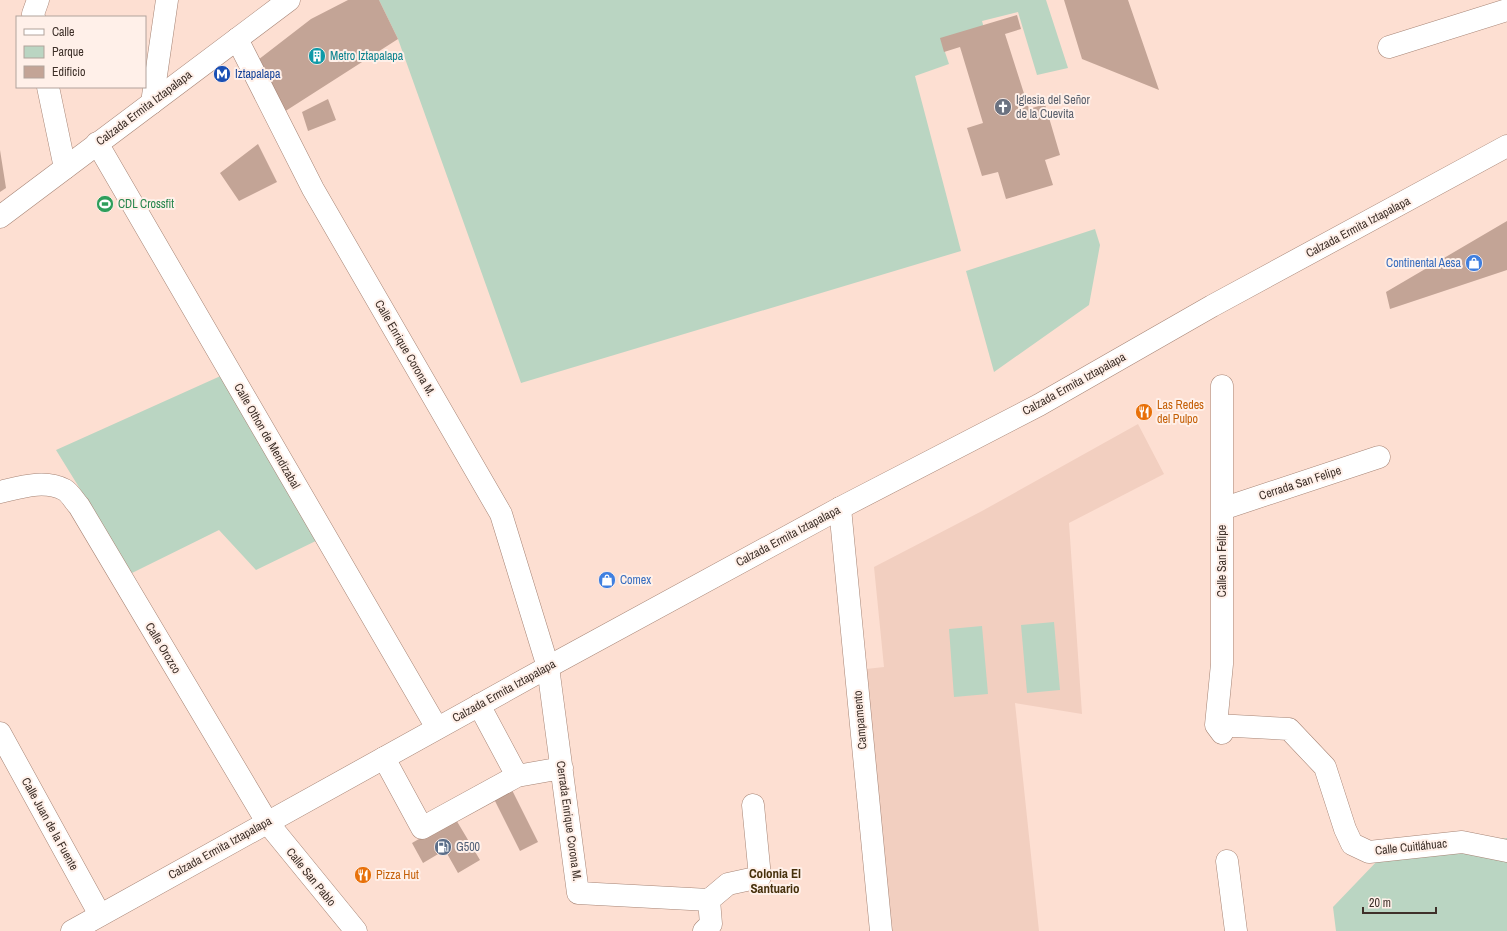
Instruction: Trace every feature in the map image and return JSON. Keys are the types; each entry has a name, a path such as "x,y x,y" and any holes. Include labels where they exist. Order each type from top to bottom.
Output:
{"street":[{"path":"34,16 38,0"},
{"path":"152,103 167,0"},
{"name":"Calzada Ermita Iztapalapa","path":"0,216 289,0"},
{"path":"1388,47 1507,10"},
{"name":"Calle Enrique Corona M.","path":"237,39 313,189 501,514 548,666"},
{"path":"48,88 65,168"},
{"name":"Calle Othon de Mendizabal","path":"97,144 437,728"},
{"name":"Calzada Ermita Iztapalapa","path":"72,931 548,666 840,508 1039,405 1212,306 1507,146"},
{"name":"Calle San Felipe","path":"1219,729 1222,664 1222,386"},
{"name":"Cerrada San Felipe","path":"1222,509 1379,457"},
{"name":"Calle Orozco","path":"0,492 30,485 50,485 66,490 79,506 267,822"},
{"name":"Campamento","path":"840,508 881,931"},
{"name":"Cerrada Enrique Corona M.","path":"548,666 578,893 709,900"},
{"path":"479,705 517,776"},
{"name":"Calle Cuitláhuac","path":"1219,729 1289,729 1325,768 1344,829 1352,844 1369,852 1462,842 1507,851"},
{"name":"Calle Juan de la Fuente","path":"0,733 100,915"},
{"path":"384,758 422,828 517,776 562,768"},
{"path":"704,931 711,924 709,900 728,884 760,877 753,805"},
{"name":"Calle San Pablo","path":"267,822 356,931"},
{"path":"1227,861 1236,931"}],"shaded area":[{"path":"1138,424 1164,474 1069,523 1082,714 1015,703 1039,931 890,931 866,669 884,667 874,567 982,511"}],"green space":[{"path":"379,0 1046,0 1068,68 1037,75 1018,12 982,21 986,35 944,49 949,64 915,76 961,251 521,383 398,39"},
{"path":"1095,229 1100,245 1089,305 994,372 966,271"},
{"path":"225,374 324,537 256,570 219,530 132,573 56,450"},
{"path":"1054,622 1060,690 1027,693 1021,625"},
{"path":"982,626 988,694 954,697 949,629"},
{"path":"1507,838 1507,931 1336,931 1333,907 1380,858"}],"building":[{"name":"Metro Iztapalapa","path":"348,0 379,0 398,39 284,112 254,63 311,19"},
{"path":"1064,0 1128,0 1159,90 1082,59"},
{"name":"Iglesia del Señor de la Cuevita","path":"1017,15 1021,29 1005,34 1029,109 1045,104 1060,155 1045,160 1053,185 1006,199 998,172 982,176 967,128 983,123 960,47 944,52 940,38"},
{"path":"328,99 336,120 308,131 302,112"},
{"path":"258,144 277,182 239,201 220,173"},
{"path":"0,150 6,188 0,192"},
{"path":"1507,221 1507,270 1390,309 1386,292"},
{"name":"G500","path":"511,788 538,842 520,851 493,797"},
{"name":"G500","path":"455,818 480,860 458,873 445,850 423,863 412,843"}],"place":[{"name":"Metro Iztapalapa","path":"317,56"},
{"name":"Iztapalapa","path":"222,74"},
{"name":"Iglesia del Señor de la Cuevita","path":"1003,107"},
{"name":"CDL Crossfit","path":"105,204"},
{"name":"Continental Aesa","path":"1474,263"},
{"name":"Las Redes del Pulpo","path":"1144,412"},
{"name":"Comex","path":"607,580"},
{"name":"G500","path":"443,847"},
{"name":"Pizza Hut","path":"363,875"}],"district":[{"name":"Colonia El Santuario","path":"775,880"}]}
